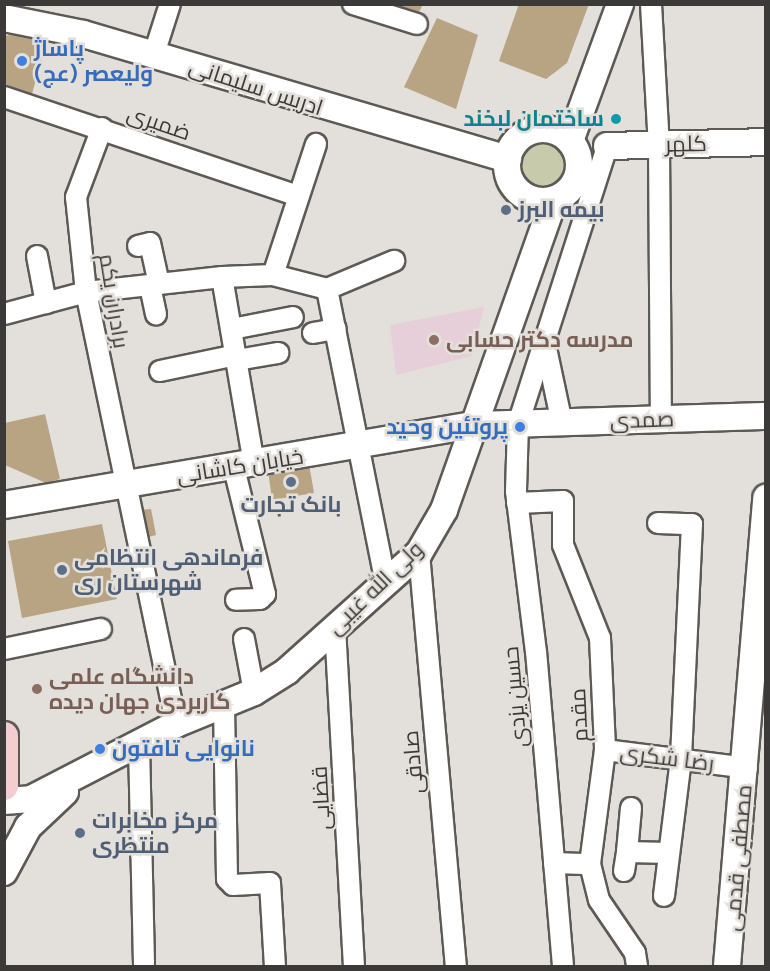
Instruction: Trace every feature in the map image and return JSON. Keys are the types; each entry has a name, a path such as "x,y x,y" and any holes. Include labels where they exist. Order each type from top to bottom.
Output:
{"main road":[{"path":"4,736 4,786"}],"street":[{"path":"154,54 170,4"},
{"path":"353,4 417,24"},
{"path":"570,141 550,130 528,133 508,159 512,183 519,192 554,200 573,186 578,175 570,141 620,4"},
{"path":"651,4 659,145 661,419"},
{"name":"ادریس سلیمانی","path":"4,18 32,20 154,54 508,159"},
{"name":"ضمیری","path":"4,97 102,128 298,196"},
{"name":"برادران یکم","path":"102,128 76,197 86,292 123,485 176,724"},
{"name":"کلهر","path":"607,146 765,142"},
{"path":"273,275 316,144"},
{"name":"حسین یزدی","path":"563,966 517,502 518,424 546,346 607,146"},
{"name":"ولی الله غیبی","path":"4,801 31,799 176,724 254,692 386,585 419,553 444,510 554,200"},
{"path":"138,246 150,243 156,314"},
{"path":"37,256 46,303"},
{"path":"4,314 86,292 222,277 273,275 327,289 394,261"},
{"path":"222,277 237,358 244,466 265,594 260,599 236,600"},
{"path":"327,289 386,585"},
{"path":"232,329 293,317"},
{"path":"313,333 336,329"},
{"path":"546,346 562,423"},
{"path":"160,371 278,353"},
{"name":"صمدی","path":"474,425 765,416"},
{"name":"خیابان کاشانی","path":"4,505 357,447 474,425"},
{"name":"مصطفی قدمی","path":"727,966 756,769 765,498"},
{"name":"مقدم","path":"517,502 563,501 563,545 600,638 605,750 590,864 599,900 635,953 637,966"},
{"path":"658,524 692,524 681,759 664,896"},
{"name":"صادقی","path":"419,553 456,966"},
{"name":"قضایی","path":"335,627 354,966"},
{"path":"4,649 101,629"},
{"path":"244,639 254,692"},
{"path":"224,706 227,879 232,885 270,883 275,966"},
{"path":"139,744 144,966"},
{"name":"رضا شکری","path":"605,750 756,769"},
{"path":"4,872 28,827 93,768"},
{"path":"631,808 626,862 669,853"},
{"path":"554,863 590,864"}],"shaded area":[{"name":"مدرسه دکتر حسابی","path":"484,307 472,356 396,375 390,325"}],"green space":[{"path":"545,140 555,142 563,148 569,156 571,166 569,176 563,184 555,190 545,192 535,190 527,184 521,176 519,166 521,156 527,148 535,142"}],"building":[{"path":"342,4 423,4 412,27"},
{"path":"519,4 589,4 567,63 546,79 499,61"},
{"path":"437,18 478,35 456,109 404,87"},
{"name":"پاساژ ولیعصر (عج)","path":"4,36 47,38 32,94 4,84"},
{"path":"45,414 60,479 46,483 5,465 5,423"},
{"name":"بانک تجارت","path":"309,464 314,493 272,500 268,470"},
{"path":"151,509 156,535 144,538 138,510"},
{"name":"فرماندهی انتظامی شهرستان ری","path":"102,524 117,599 22,618 8,541"}],"place":[{"name":"پاساژ ولیعصر (عج)","path":"22,61"},
{"name":"ساختمان لبخند","path":"616,119"},
{"name":"بیمه البرز","path":"506,210"},
{"name":"مدرسه دکتر حسابی","path":"434,340"},
{"name":"پروتئین وحید","path":"520,427"},
{"name":"بانک تجارت","path":"291,482"},
{"name":"فرماندهی انتظامی شهرستان ری","path":"62,570"},
{"name":"دانشگاه علمی کاربردی جهان دیده","path":"37,689"},
{"name":"نانوایی تافتون","path":"100,749"},
{"name":"مرکز مخابرات منتظری","path":"80,833"}]}
